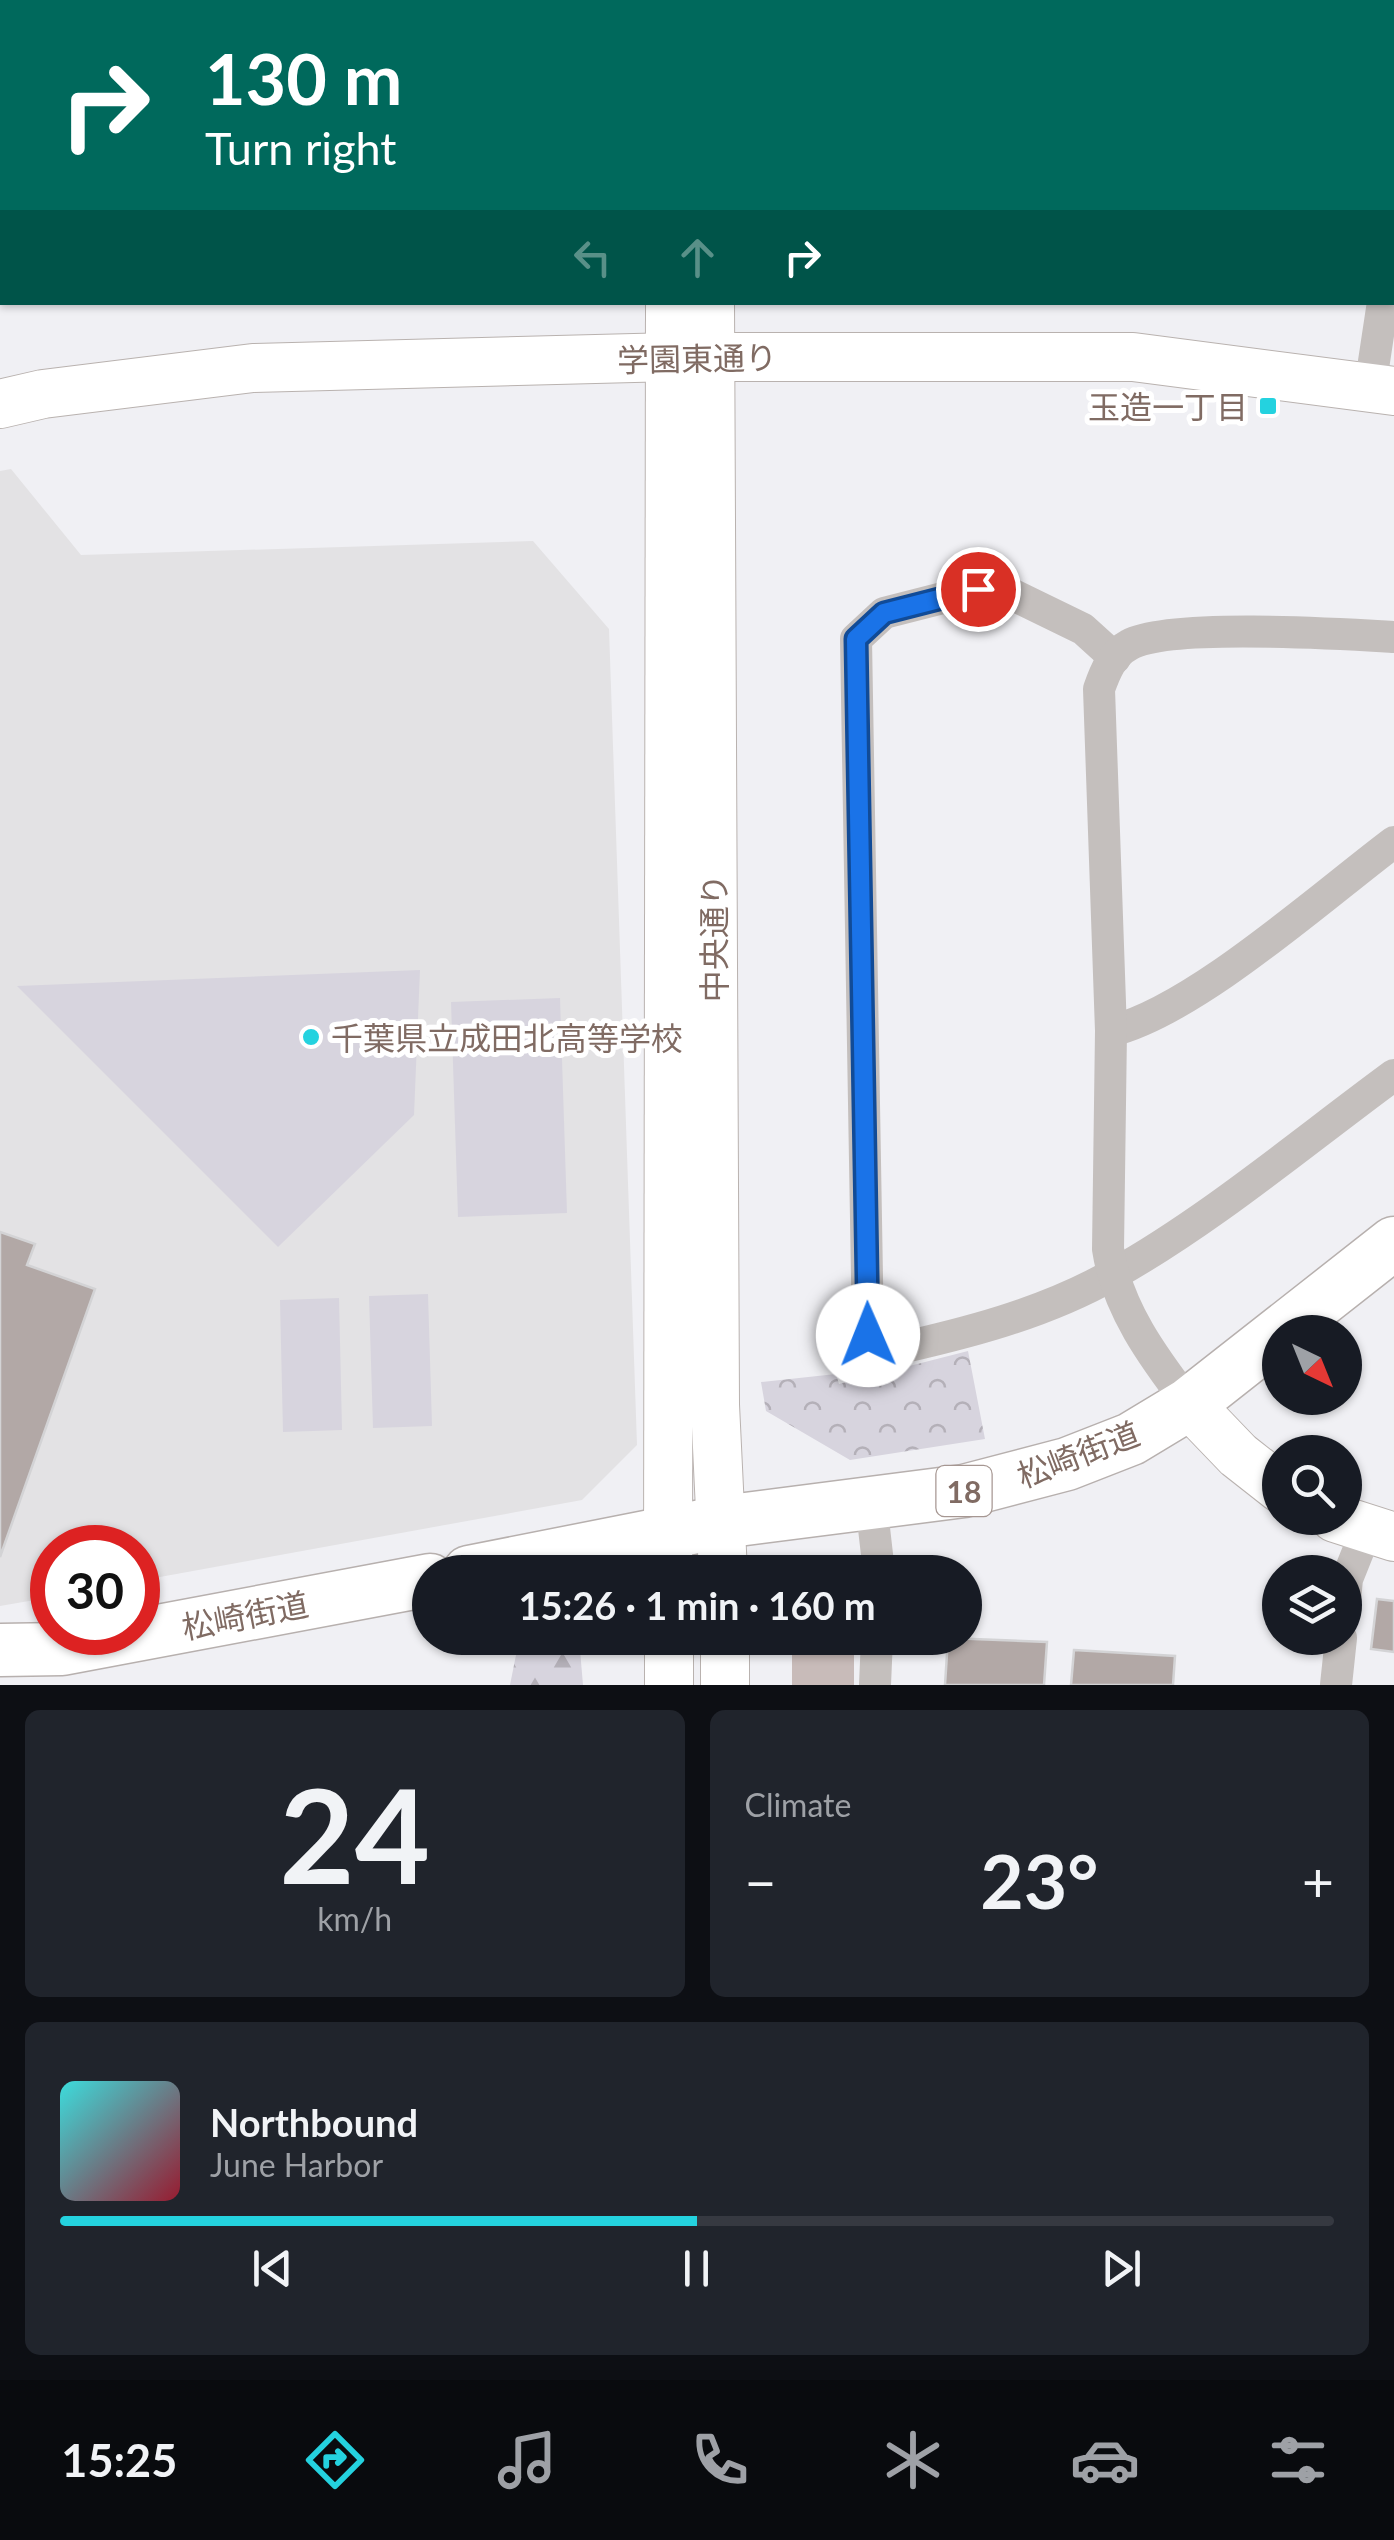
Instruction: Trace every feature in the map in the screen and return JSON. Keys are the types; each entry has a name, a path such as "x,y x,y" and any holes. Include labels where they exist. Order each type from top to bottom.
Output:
{"main road":[{"name":"松崎街道","path":"668,1554 722,1547 870,1502 964,1490 1039,1472 1130,1439 1189,1404 1394,1243"},
{"name":"松崎街道","path":"0,1650 62,1649 412,1583"}],"street":[{"name":"中央通り","path":"671,305 692,357 722,1547"},
{"name":"中央通り","path":"668,1554 692,357 709,305"},
{"path":"1382,390 1383,305"},
{"name":"学園東通り","path":"0,404 43,394 253,368 692,357 1133,358 1382,390"},
{"path":"1115,658 1082,629 1008,592 978,589 884,613 856,639 868,1335 875,1346 888,1351 967,1333 1112,1275 1176,1235 1394,1075"},
{"path":"1262,1474 1189,1404 1135,1326 1112,1275 1106,1181 1110,1031 1099,689 1115,658 1142,639 1290,630 1394,637"},
{"path":"1110,1031 1133,1025 1189,995 1394,842"},
{"path":"870,1502 876,1555"},
{"path":"1355,1555 1365,1528"},
{"path":"669,1655 670,1685"},
{"path":"725,1655 725,1685"},
{"path":"875,1685 876,1655"},
{"path":"1336,1685 1339,1655"}],"shaded area":[{"name":"千葉県立成田北高等学校","path":"11,469 81,555 533,541 609,629 637,1445 582,1500 160,1577 160,1525 30,1525 30,1601 0,1606 0,471"}],"green space":[{"path":"420,970 414,1115 278,1247 17,986"},
{"path":"560,998 567,1213 458,1217 451,1002"},
{"path":"428,1294 432,1426 373,1428 369,1296"},
{"path":"339,1298 342,1430 283,1432 280,1300"},
{"path":"968,1351 985,1439 850,1460 766,1411 761,1382 836,1374 839,1384"},
{"path":"516,1655 580,1655 583,1685 510,1685"}],"building":[{"path":"0,1232 35,1244 27,1265 95,1289 0,1557"},
{"path":"1377,1599 1394,1601 1394,1652 1371,1649"},
{"path":"982,1639 1047,1642 1044,1685 945,1685 947,1655 982,1655"},
{"path":"1074,1650 1175,1656 1173,1685 1071,1685"}],"waterway":[{"path":"823,1655 823,1685"}],"place":[{"name":"玉造一丁目","path":"1268,406"},
{"name":"千葉県立成田北高等学校","path":"311,1037"}],"route":[{"path":"868,1335 856,639 884,613 978,589"}]}
